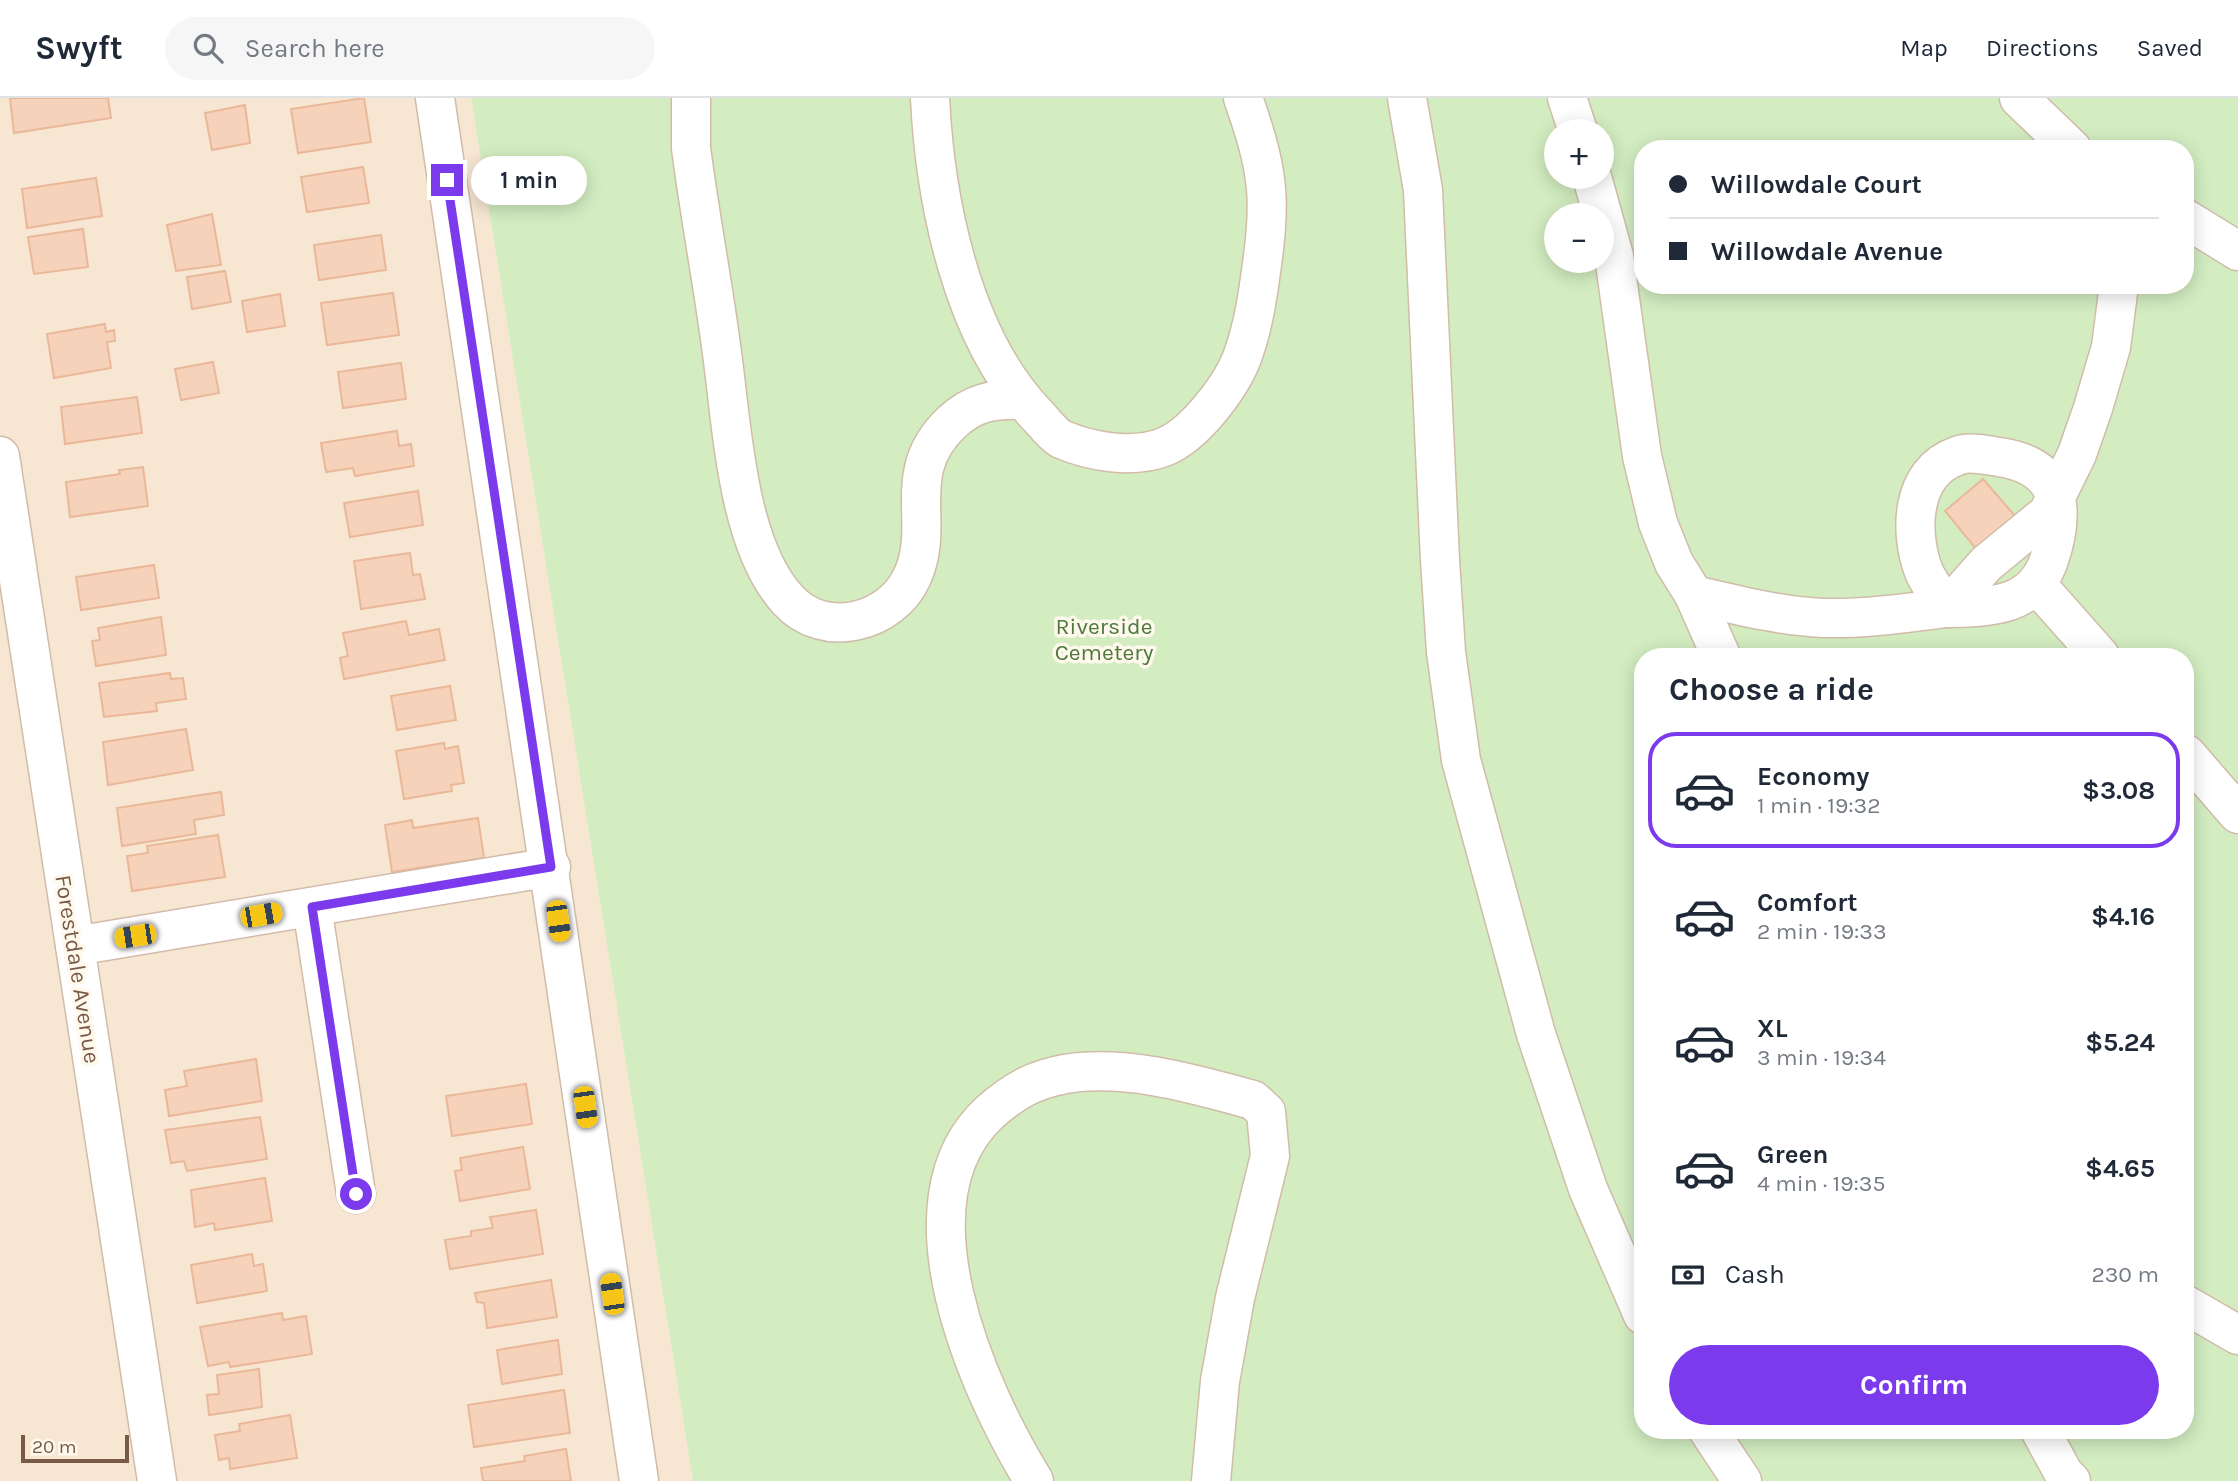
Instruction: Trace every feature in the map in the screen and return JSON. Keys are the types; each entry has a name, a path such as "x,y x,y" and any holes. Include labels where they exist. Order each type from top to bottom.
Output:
{"street":[{"path":"435,98 551,867 639,1481"},
{"path":"691,98 691,148 736,459 753,540 769,574 789,602 817,619 847,623 872,618 894,604 912,577 919,541 921,473 935,438 962,412 988,399 1023,400"},
{"path":"930,98 940,181 967,297 984,336 1023,400 1059,438 1116,454 1165,447 1204,417 1226,388 1244,353 1257,305 1266,231 1265,179 1243,98"},
{"path":"1407,98 1423,190 1439,547 1446,652 1461,760 1536,1034 1588,1189 1634,1294"},
{"path":"1567,98 1574,119"},
{"path":"2019,98 2063,140"},
{"path":"1595,189 1614,256 1642,456 1658,523 1674,563 1694,595 1717,648"},
{"path":"2194,224 2238,251"},
{"path":"1947,608 1986,564 2040,522 2057,496 2093,408 2110,347 2118,294"},
{"path":"1694,595 1758,610 1822,618 1877,617 1993,605 2016,598 2038,586 2055,542 2060,519 2057,496 2034,466 1985,454 1957,455 1927,477 1919,494 1916,527 1918,542 1924,571 1947,608"},
{"name":"Forestdale Avenue","path":"0,456 12,609 75,946 157,1481"},
{"path":"2038,586 2093,648"},
{"path":"2194,763 2238,814"},
{"path":"75,946 551,867"},
{"path":"312,907 356,1194"},
{"path":"1034,1481 1014,1448 968,1340 951,1279 944,1215 954,1166 977,1125 1015,1090 1064,1074 1115,1071 1253,1100 1266,1112 1270,1156 1235,1298 1220,1381 1211,1481"},
{"path":"2194,1310 2238,1335"},
{"path":"1714,1439 1742,1481"},
{"path":"2045,1439 2064,1474 2071,1481"}],"shaded area":[{"path":"0,98 471,98 693,1481 0,1481"}],"green space":[{"name":"Riverside Cemetery","path":"471,98 2238,98 2238,1481 693,1481"}],"building":[{"path":"10,98 108,98 111,118 14,133"},
{"path":"364,98 371,142 298,153 291,109"},
{"path":"245,105 250,143 212,150 205,113"},
{"path":"363,167 369,203 307,212 301,177"},
{"path":"96,178 102,216 27,228 22,189"},
{"path":"212,214 221,265 176,271 167,225"},
{"path":"83,229 88,267 34,274 28,237"},
{"path":"381,235 386,270 319,280 314,245"},
{"path":"225,271 231,302 192,309 187,277"},
{"path":"393,293 399,335 327,345 321,303"},
{"path":"280,294 285,326 247,332 242,301"},
{"path":"105,324 106,332 114,330 115,341 107,342 111,368 54,378 47,334"},
{"path":"213,362 219,393 181,400 175,369"},
{"path":"401,363 406,399 343,408 338,372"},
{"path":"137,397 142,433 65,444 61,407"},
{"path":"397,431 399,446 411,444 414,466 355,476 353,468 326,472 321,443"},
{"path":"143,467 148,506 70,517 66,482 120,474 119,470"},
{"path":"1983,479 2016,517 1977,550 1945,511"},
{"path":"418,491 423,525 350,537 344,503"},
{"path":"410,553 413,575 420,574 425,599 361,609 354,561"},
{"path":"154,565 159,598 81,610 76,577"},
{"path":"161,617 166,655 96,666 92,641 100,640 98,628"},
{"path":"406,621 409,635 439,629 445,660 344,679 340,658 348,656 343,633"},
{"path":"170,673 171,679 183,678 186,699 156,703 157,711 104,717 99,683"},
{"path":"450,686 456,720 397,730 391,696"},
{"path":"186,729 193,770 108,785 103,742"},
{"path":"444,743 445,749 458,746 464,783 451,785 452,791 404,799 396,751"},
{"path":"221,792 224,815 194,820 196,834 122,846 117,808"},
{"path":"478,818 484,858 392,872 385,825 412,820 413,828"},
{"path":"218,835 225,877 132,891 127,856 148,853 147,846"},
{"path":"256,1059 262,1101 169,1116 165,1090 187,1086 184,1071"},
{"path":"526,1084 532,1124 452,1136 446,1096"},
{"path":"260,1117 267,1159 187,1171 184,1161 171,1163 165,1130"},
{"path":"523,1147 530,1189 460,1201 455,1171 462,1170 460,1158"},
{"path":"265,1178 272,1221 215,1230 214,1223 195,1227 191,1190"},
{"path":"536,1210 543,1254 450,1269 445,1240 471,1236 471,1231 493,1228 490,1217"},
{"path":"252,1254 254,1266 263,1264 267,1291 197,1303 191,1265"},
{"path":"551,1280 557,1317 487,1328 484,1303 477,1302 475,1293"},
{"path":"282,1313 283,1320 306,1316 312,1354 230,1367 229,1362 208,1366 200,1327"},
{"path":"558,1340 562,1374 502,1384 497,1350"},
{"path":"259,1369 262,1407 209,1415 207,1395 219,1394 217,1375"},
{"path":"564,1390 570,1433 474,1447 468,1405"},
{"path":"290,1415 297,1458 230,1469 229,1458 219,1460 215,1435 240,1431 239,1424"},
{"path":"566,1449 571,1481 483,1481 481,1468 525,1461 524,1456"}],"route":[{"path":"356,1194 312,907 551,867 447,180"}]}
